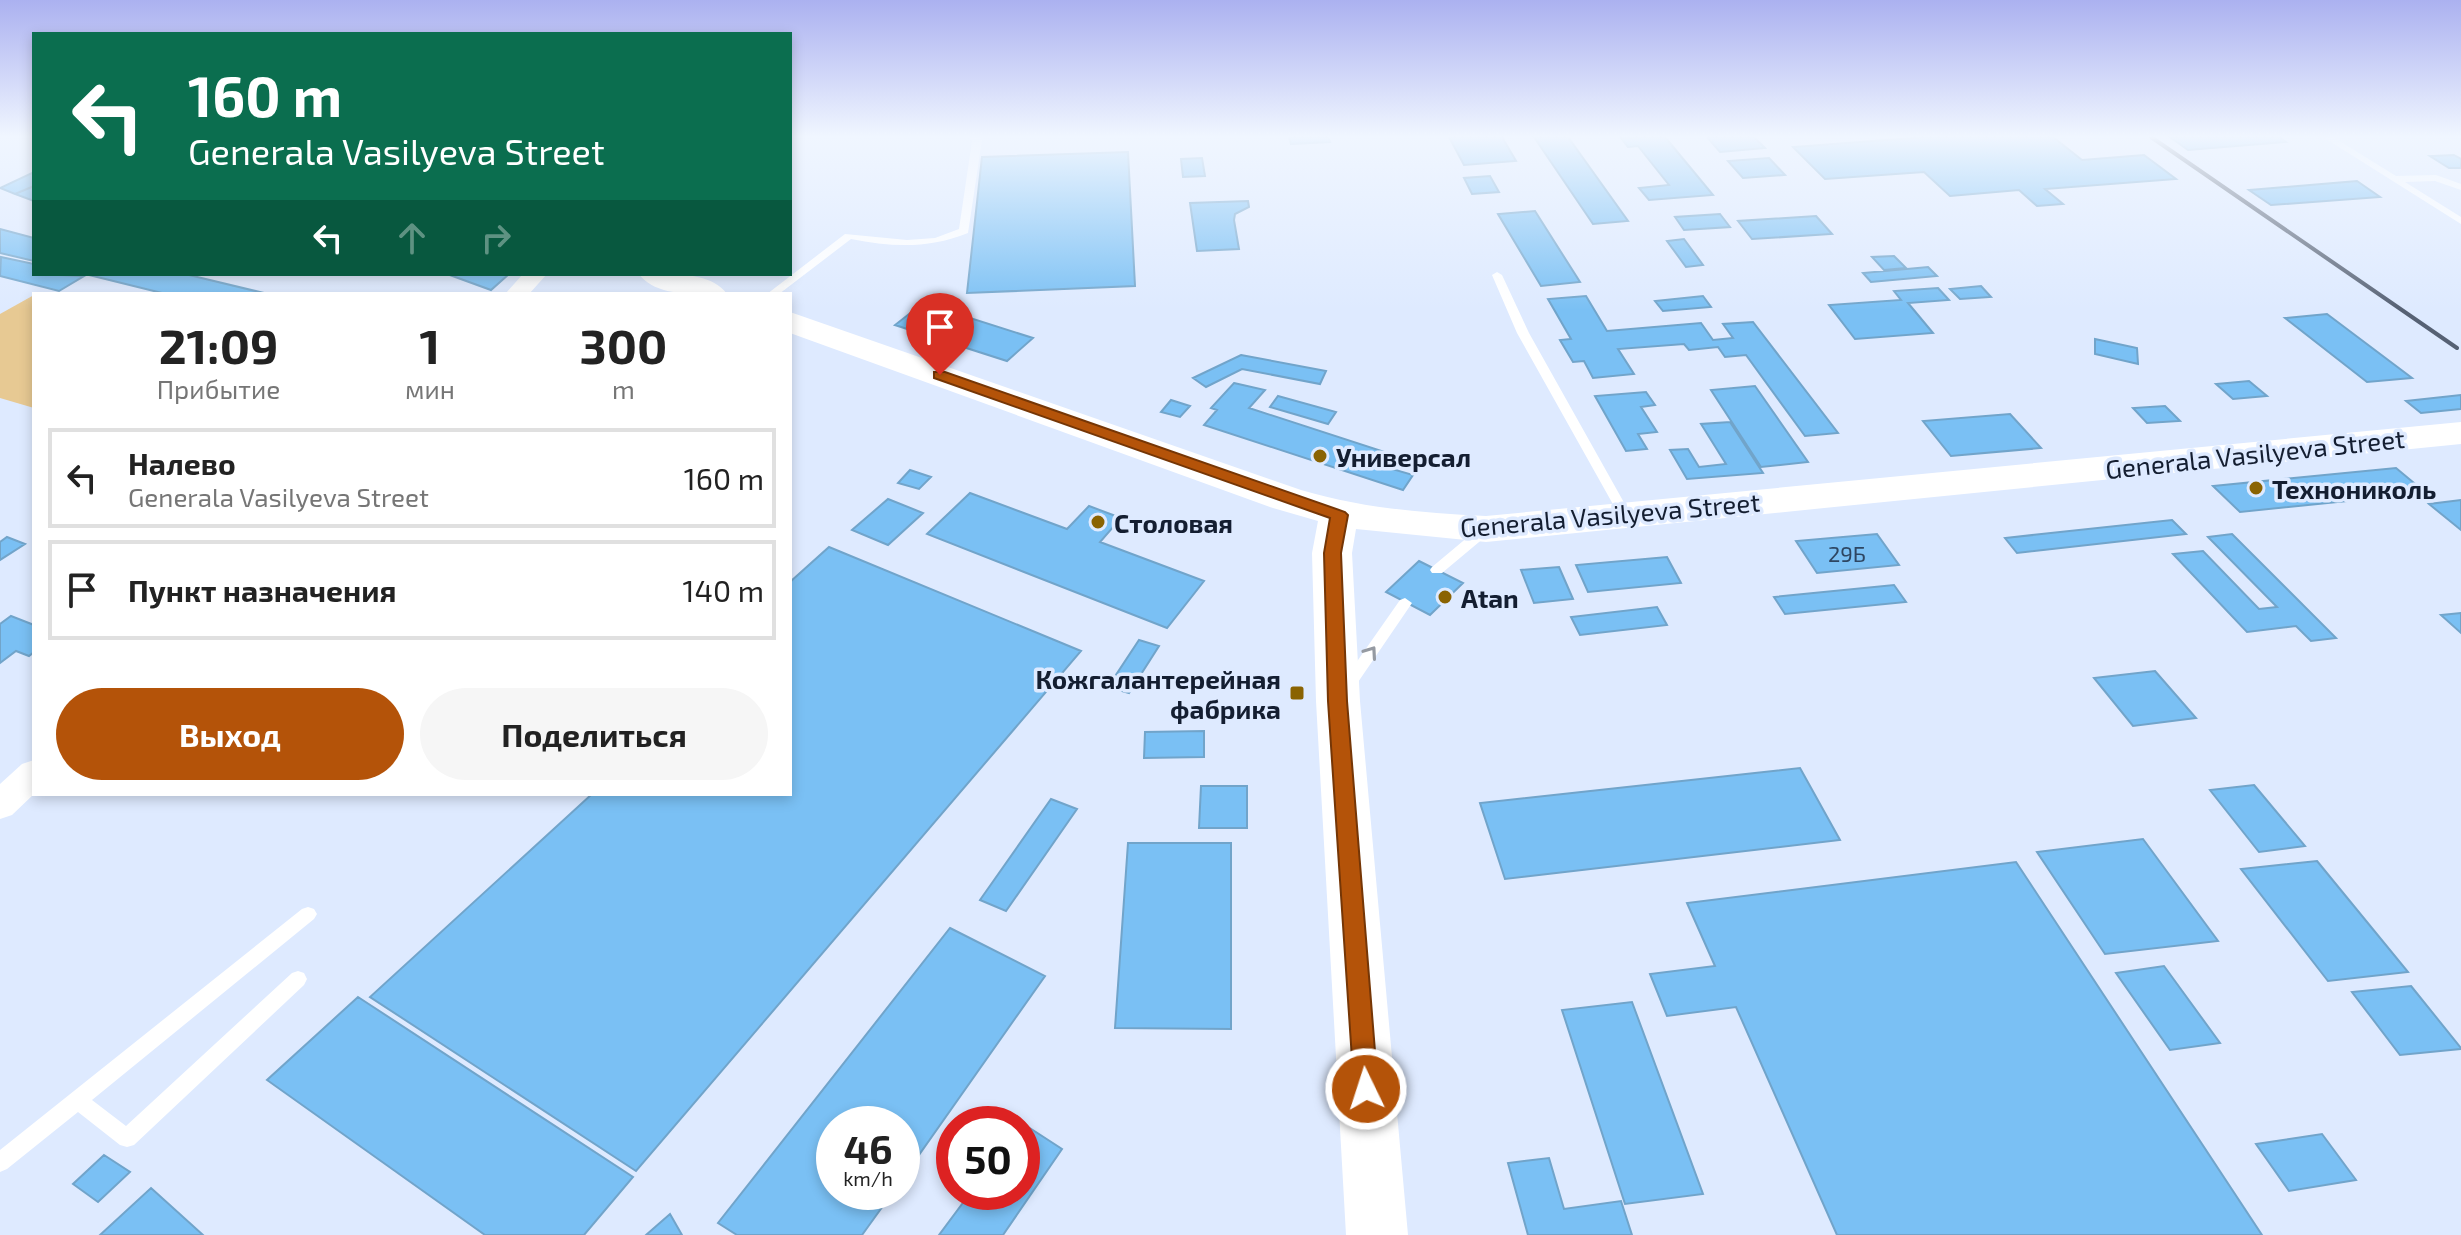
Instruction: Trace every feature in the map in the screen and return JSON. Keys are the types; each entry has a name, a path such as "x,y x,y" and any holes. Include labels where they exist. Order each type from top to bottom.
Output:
{"main road":[{"path":"661,276 705,292"},
{"name":"Generala Vasilyeva Street","path":"792,323 1339,515 1402,526 1486,529 2461,433"},
{"path":"1339,515 1332,553 1338,701 1374,1221"}],"street":[{"path":"518,292 534,276"},
{"path":"0,805 32,775"}],"lane":[{"path":"775,292 849,236 890,244 921,245 964,231 969,195"},
{"path":"2420,195 2461,221"},
{"path":"1497,275 1523,333 1625,515"},
{"path":"1437,570 1486,529"},
{"path":"1338,701 1405,603"},
{"path":"0,1162 308,914"},
{"path":"79,1101 127,1138 298,979"}],"shaded area":[{"path":"32,296 32,407 0,398 0,314"}],"building":[{"path":"17,195 32,195 32,200"},
{"path":"978,195 1130,195 1135,286 967,293"},
{"path":"1573,195 1609,195 1628,221 1593,224"},
{"path":"1645,195 1713,195 1649,200"},
{"path":"2024,195 2052,195 2063,204 2037,206"},
{"path":"2256,195 2380,197 2271,205"},
{"path":"1248,201 1249,207 1235,214 1239,249 1197,251 1190,203"},
{"path":"1535,211 1580,282 1541,286 1498,214"},
{"path":"1720,214 1730,227 1684,230 1675,217"},
{"path":"1816,216 1832,234 1752,239 1738,221"},
{"path":"0,229 32,237 32,261 0,253"},
{"path":"1684,239 1703,265 1686,267 1667,241"},
{"path":"1894,256 1906,268 1884,270 1872,257"},
{"path":"1,257 32,264 32,276 84,276 59,291 0,276"},
{"path":"1928,267 1937,276 1871,282 1863,273"},
{"path":"93,276 193,276 260,292 158,292"},
{"path":"452,276 507,276 491,290"},
{"path":"1981,286 1991,297 1960,299 1950,289"},
{"path":"1938,288 1949,300 1908,303 1933,333 1855,339 1829,305 1901,300 1894,291"},
{"path":"1586,296 1607,331 1701,323 1713,340 1733,338 1723,324 1753,322 1838,433 1805,436 1746,355 1725,357 1718,347 1689,350 1684,344 1618,349 1634,374 1593,378 1584,361 1573,362 1560,340 1571,339 1548,299"},
{"path":"1703,296 1711,307 1663,311 1655,301"},
{"path":"923,303 1033,338 1007,361 895,325"},
{"path":"2327,314 2412,378 2367,382 2285,318"},
{"path":"2095,339 2137,348 2138,364 2095,354"},
{"path":"1241,355 1326,371 1320,384 1242,369 1206,387 1193,378"},
{"path":"2249,381 2267,396 2233,399 2216,384"},
{"path":"1234,383 1265,390 1249,408 1400,457 1392,469 1413,475 1403,490 1204,425 1217,410 1211,408"},
{"path":"1755,386 1808,462 1761,467 1711,390"},
{"path":"1646,392 1655,405 1641,407 1657,432 1638,434 1647,449 1626,451 1595,396"},
{"path":"2461,395 2461,409 2421,413 2406,401"},
{"path":"1278,396 1336,412 1328,424 1270,407"},
{"path":"1171,400 1190,406 1180,417 1161,412"},
{"path":"2165,406 2180,421 2147,423 2133,408"},
{"path":"2010,414 2041,448 1951,456 1923,421"},
{"path":"1730,422 1763,473 1687,479 1670,450 1688,449 1699,467 1726,464 1701,424"},
{"path":"2396,468 2426,493 2240,512 2213,486"},
{"path":"910,470 931,477 919,489 898,483"},
{"path":"970,493 1067,529 1089,506 1121,518 1100,542 1204,581 1167,628 927,534"},
{"path":"888,499 923,513 888,545 852,530"},
{"path":"2461,500 2461,530 2429,504"},
{"path":"2172,520 2186,534 2017,553 2005,538"},
{"path":"1877,534 1899,565 1817,573 1796,541"},
{"path":"2232,534 2336,638 2311,641 2296,626 2247,632 2173,554 2203,551 2259,609 2277,607 2208,537"},
{"path":"7,537 25,544 0,560 0,542"},
{"path":"829,547 1081,651 636,1171 370,997 590,796 792,796 792,580"},
{"path":"1667,557 1681,583 1588,592 1576,565"},
{"path":"1419,561 1463,583 1430,615 1386,592"},
{"path":"1559,567 1573,599 1534,603 1521,570"},
{"path":"1894,585 1906,602 1785,614 1774,597"},
{"path":"1657,607 1667,625 1580,635 1571,617"},
{"path":"2461,613 2461,633 2441,615"},
{"path":"11,616 32,624 32,654 29,656 16,651 0,663 0,624"},
{"path":"1139,640 1159,646 1129,693 1108,687"},
{"path":"2155,671 2196,718 2133,726 2094,678"},
{"path":"1204,731 1204,757 1144,758 1145,732"},
{"path":"1800,768 1840,840 1505,879 1480,803"},
{"path":"2254,785 2305,846 2259,852 2210,790"},
{"path":"1201,786 1247,786 1247,828 1199,828"},
{"path":"1051,799 1077,809 1006,911 980,900"},
{"path":"2143,839 2218,941 2105,954 2037,852"},
{"path":"1128,843 1231,843 1231,1029 1115,1028"},
{"path":"2317,861 2408,972 2328,981 2241,869"},
{"path":"2016,862 2262,1235 1837,1235 1736,1007 1667,1016 1650,974 1715,966 1687,903"},
{"path":"950,928 1045,976 953,1106 936,1106 936,1131 920,1153 920,1106 816,1106 816,1210 880,1210 862,1235 737,1235 718,1223"},
{"path":"2164,966 2220,1043 2170,1050 2116,973"},
{"path":"2411,986 2461,1049 2400,1055 2352,992"},
{"path":"358,997 633,1177 584,1235 485,1235 267,1080"},
{"path":"1632,1002 1703,1194 1625,1204 1562,1010"},
{"path":"2322,1134 2356,1180 2289,1191 2256,1144"},
{"path":"1040,1135 1062,1149 1040,1181"},
{"path":"104,1155 130,1172 98,1202 73,1184"},
{"path":"1549,1158 1564,1209 1621,1201 1632,1235 1528,1235 1508,1163"},
{"path":"151,1188 203,1235 100,1235"},
{"path":"958,1210 1020,1210 1003,1235 939,1235"},
{"path":"670,1214 682,1235 646,1235"}],"railway":[{"path":"2235,195 2457,348"}],"place":[{"name":"Универсал","path":"1320,456"},
{"name":"Технониколь","path":"2256,488"},
{"name":"Столовая","path":"1098,522"},
{"name":"Atan","path":"1445,597"},
{"name":"Кожгалантерейная фабрика","path":"1297,693"}],"route":[{"path":"940,375 1339,515 1332,553 1338,701 1366,1089"}]}
